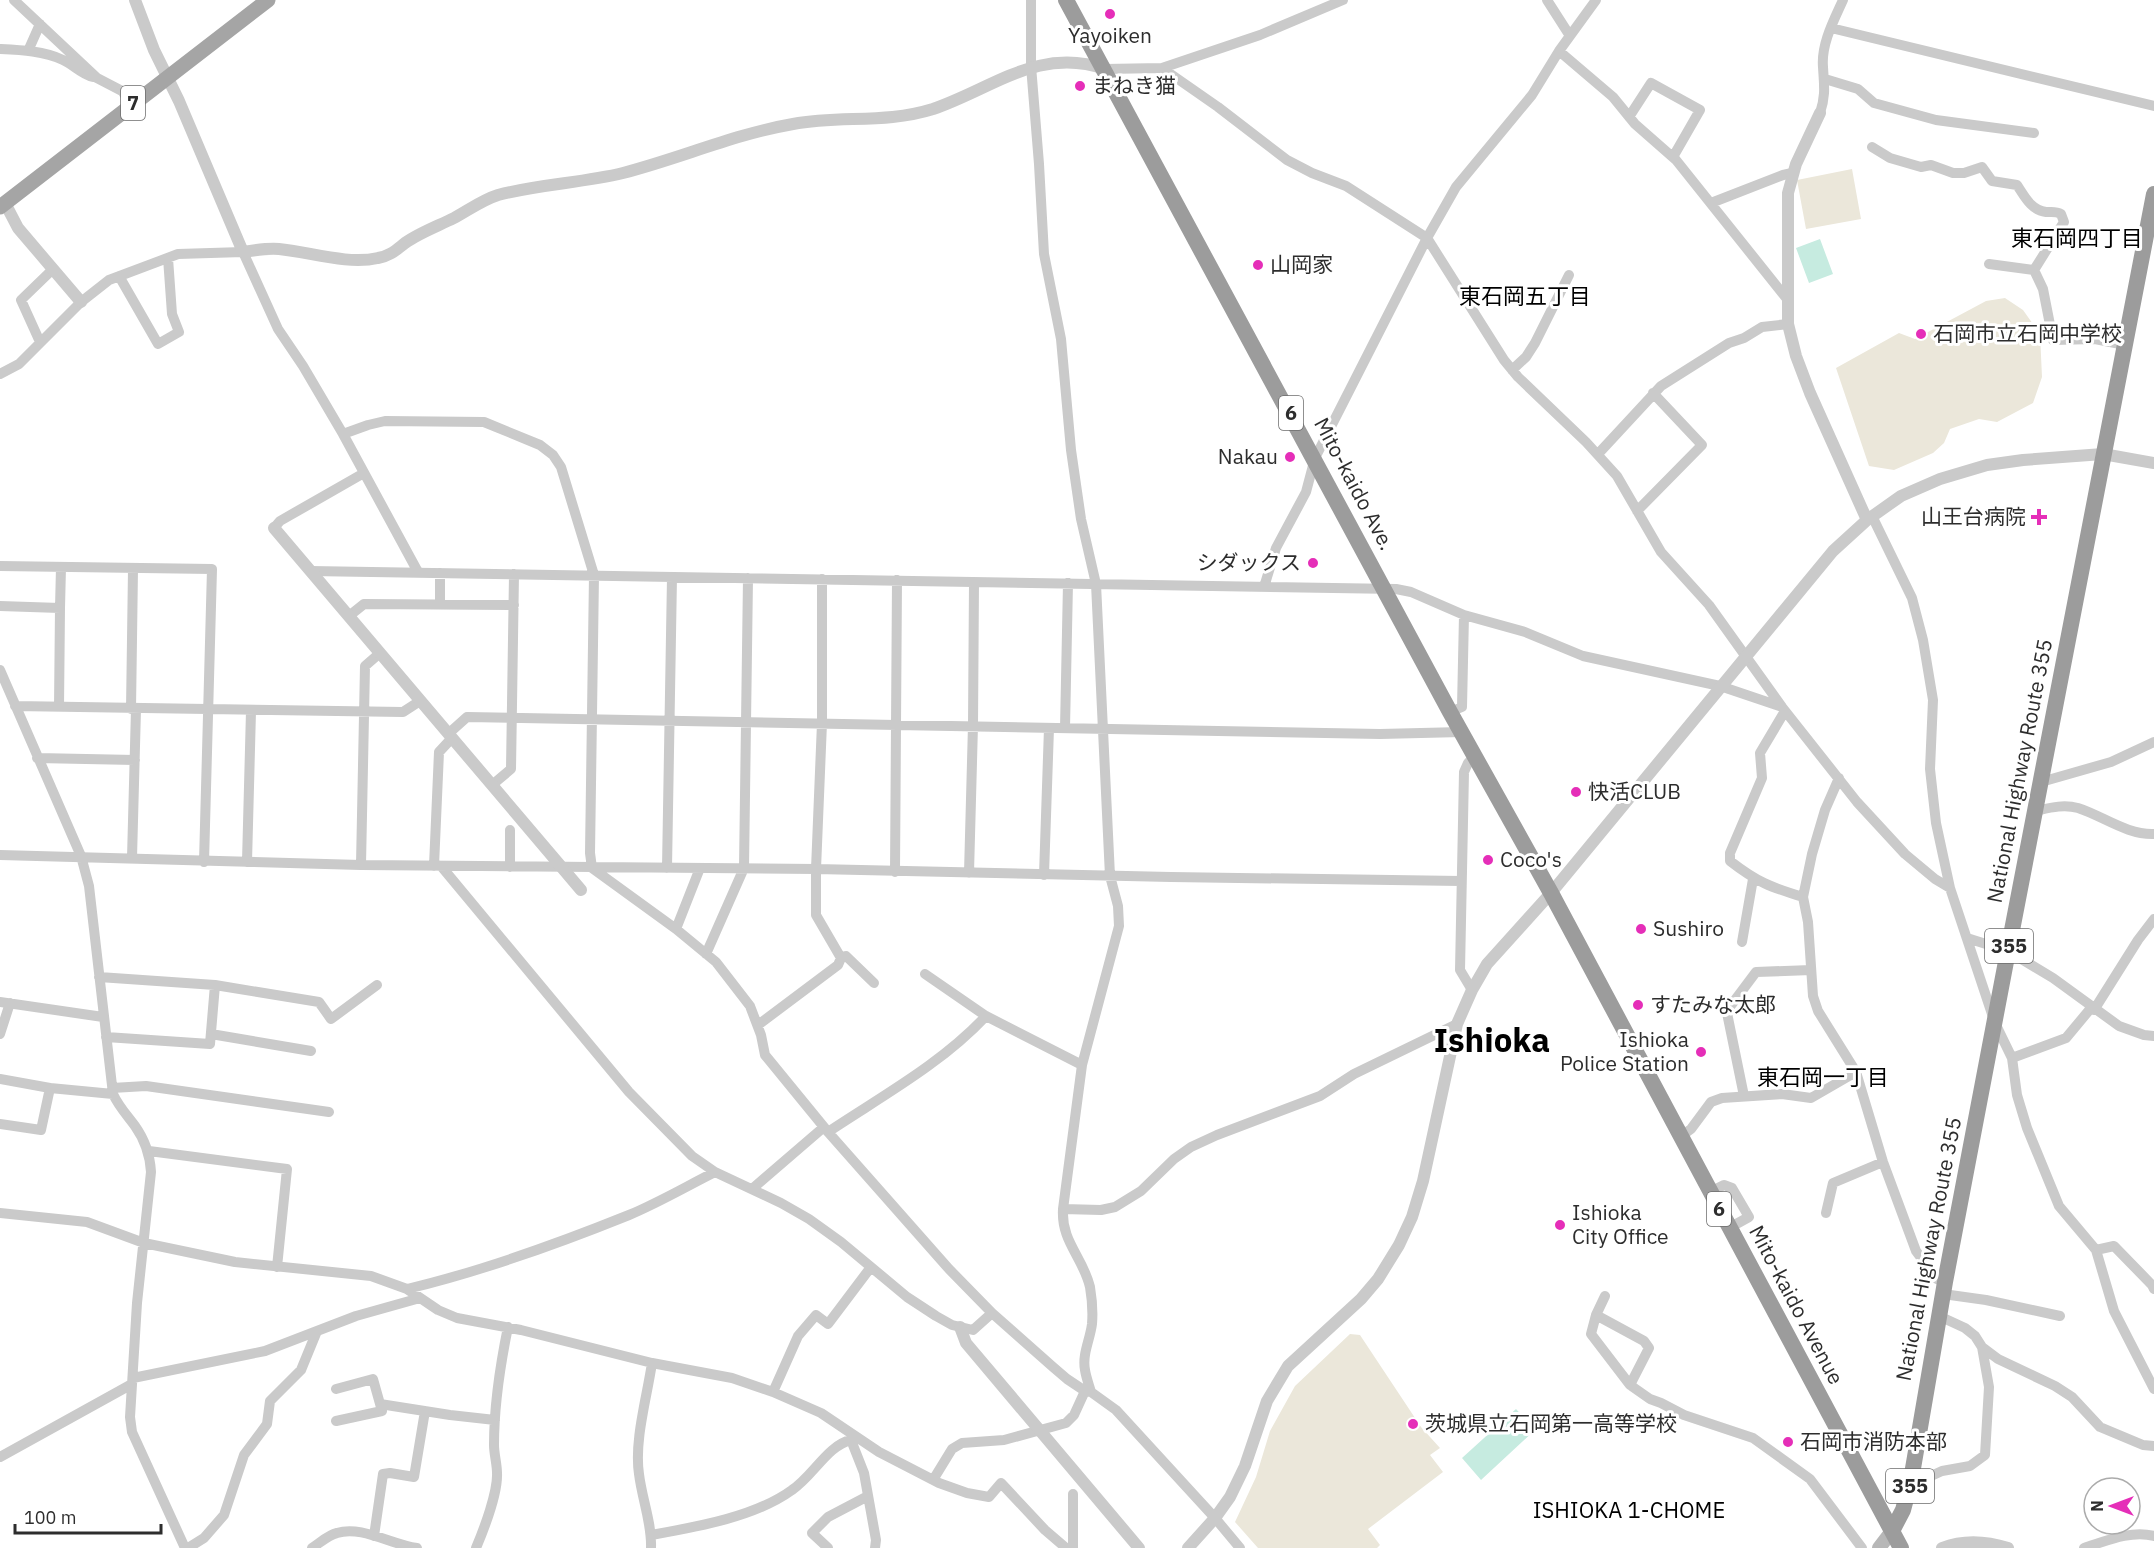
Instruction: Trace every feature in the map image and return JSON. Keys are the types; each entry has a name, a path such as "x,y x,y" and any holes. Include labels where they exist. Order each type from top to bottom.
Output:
{"highway":[{"name":"Mito-kaido Ave.","path":"1066,0 1450,712 1551,893"},
{"name":"National Highway Route 355","path":"1892,1531 1899,1520 1911,1480 1944,1288 2103,454 2125,345 2149,253 2154,194"},
{"name":"Mito-kaido Avenue","path":"1551,893 1901,1548"}],"main road":[{"name":"7","path":"2,201 268,0"},
{"path":"1879,1548 1892,1531"}],"street":[{"path":"14,0 97,78"},
{"path":"135,0 154,50 168,76 278,329 343,434 418,572"},
{"path":"933,1480 952,1449 962,1443 1004,1440 1066,1423 1074,1415 1088,1391 1084,1364 1092,1324 1089,1287 1085,1272 1062,1224 1063,1209 1082,1065 1119,926 1118,906 1110,876 1096,584 1081,519 1071,450 1061,339 1044,254 1040,164 1031,66 1031,0"},
{"path":"0,374 19,364 81,302 108,280 178,254 277,249 346,258 376,259 389,255 405,243 478,203 500,195 624,172 741,136 791,124 822,120 872,120 913,114 957,100 1031,66 1047,63 1092,64 1105,69 1162,68 1260,35 1343,0"},
{"path":"1547,0 1570,36"},
{"path":"1264,587 1276,548 1306,492 1315,459 1427,238 1456,187 1532,96 1559,51 1596,0"},
{"path":"1844,0 1831,28 1822,66 1825,79 1824,101 1792,174 1787,212 1788,324 1796,356 1810,393 1869,518 1912,598 1923,640 1933,700 1930,769 1936,823 1950,888 1995,1023 2012,1058 2017,1095 2027,1128 2059,1206 2096,1250 2114,1311 2154,1389"},
{"path":"28,51 40,24"},
{"path":"1831,28 2154,106"},
{"path":"0,49 28,51 63,60 84,75 97,78 122,91 131,104"},
{"path":"1559,51 1613,97 1629,117 1673,157 1788,299"},
{"path":"1162,68 1287,160 1312,173 1346,186 1427,238 1512,370 1598,454 1625,486 1661,552 1709,605 1783,709 1857,802 1905,854 1935,879 1950,888"},
{"path":"1825,79 1858,89 1874,103 1936,120 2034,133"},
{"path":"1629,117 1651,83 1700,110 1673,157"},
{"path":"1872,147 1890,158 1921,166 1931,165 1953,173 1964,173 1982,167 1992,181 2017,185 2032,207 2044,212 2061,214 2064,222 2034,270"},
{"path":"1710,203 1783,175 1792,174"},
{"path":"2,201 18,228 81,302"},
{"path":"118,276 158,344 179,332 172,314 168,258"},
{"path":"1989,264 2034,270"},
{"path":"2034,270 2043,289 2053,340 2095,339 2125,345"},
{"path":"40,342 21,300 51,271"},
{"path":"1512,370 1526,357 1569,275"},
{"path":"1598,454 1653,393 1729,343 1770,324 1788,324"},
{"path":"1637,511 1702,445 1653,393"},
{"path":"343,434 368,424 385,421 484,422 540,445 554,455 561,467 594,575 590,853 592,868 676,929 716,962 750,1006 758,1025 765,1055 826,1129 949,1269 992,1313 1053,1367 1116,1410 1240,1548"},
{"path":"1188,1548 1230,1497 1245,1466 1267,1401 1288,1366 1361,1299 1378,1279 1399,1245 1412,1217 1424,1181 1457,1024 1472,990 1495,954 1551,893 1833,551 1869,518 1901,496 1940,479 1987,465 2103,454 2154,463"},
{"path":"364,473 280,521 274,528 581,890"},
{"path":"0,566 212,569 204,862"},
{"path":"59,707 61,567"},
{"path":"132,858 135,760 133,569"},
{"path":"310,571 1384,589 1412,592 1464,615 1524,632 1583,656 1720,687 1783,709"},
{"path":"440,573 440,604"},
{"path":"492,785 511,769 514,574"},
{"path":"667,868 672,577"},
{"path":"706,954 744,868 748,578"},
{"path":"822,579 822,723 816,915 841,958"},
{"path":"895,872 897,580"},
{"path":"969,873 974,582"},
{"path":"1065,728 1068,583"},
{"path":"349,616 364,604 514,605"},
{"path":"0,606 60,608"},
{"path":"1450,712 1462,707 1464,615"},
{"path":"362,865 365,666 380,653"},
{"path":"0,670 81,856 89,886 113,1091 118,1105 136,1126 149,1151 151,1172 137,1303 130,1417 132,1432 186,1548 204,1538 224,1515 244,1455 267,1424 270,1401 301,1370 317,1331"},
{"path":"15,706 209,711 403,712 420,700"},
{"path":"1783,709 1760,753 1762,778 1730,853 1730,861 1753,879 1803,897"},
{"path":"247,862 250,711"},
{"path":"992,1313 973,1330 952,1325 926,1310 809,1219 715,1172 692,1156 629,1092 438,866 439,752 450,736 467,717 897,723 1380,734 1462,732"},
{"path":"1044,875 1049,728"},
{"path":"2041,782 2111,762 2154,742"},
{"path":"1472,990 1460,970 1461,881 1464,772 1468,763 1475,756"},
{"path":"37,758 135,760"},
{"path":"1839,778 1825,810 1812,854 1803,897 1808,922 1813,996 1818,1011 1856,1072 1883,1162 1916,1251 1944,1288 1986,1300 2060,1316"},
{"path":"2035,810 2063,806 2077,808 2133,831 2154,834"},
{"path":"510,830 510,867"},
{"path":"0,855 362,865 816,869 1461,881"},
{"path":"676,929 700,868"},
{"path":"1742,942 1753,879"},
{"path":"2012,1058 2066,1038 2092,1009 2138,939 2154,919"},
{"path":"1966,938 2008,951 2053,978 2092,1009 2119,1026 2154,1036"},
{"path":"841,958 846,956 874,983"},
{"path":"758,1025 838,965 841,958"},
{"path":"1744,1096 1727,1013 1756,972 1811,970"},
{"path":"926,974 986,1016 1082,1065"},
{"path":"99,977 215,985 319,1002 331,1019 376,985"},
{"path":"106,1037 210,1044 215,985"},
{"path":"0,1034 5,1003 103,1017"},
{"path":"752,1189 826,1129 881,1098 942,1056 986,1016"},
{"path":"1063,1209 1101,1210 1115,1207 1141,1191 1174,1159 1191,1147 1320,1096 1354,1074 1457,1024"},
{"path":"211,1034 312,1051"},
{"path":"1680,1137 1691,1129 1711,1102 1722,1098 1782,1094 1811,1098 1856,1072"},
{"path":"0,1079 50,1088 113,1091 146,1086 329,1112"},
{"path":"0,1124 41,1130 50,1088"},
{"path":"149,1151 287,1169 277,1267"},
{"path":"1826,1213 1833,1183 1883,1162"},
{"path":"407,1289 475,1272 579,1235 630,1214 715,1172"},
{"path":"0,1213 87,1222 144,1243 214,1258 370,1276 407,1289 438,1310 457,1318 508,1326 652,1363 732,1378 773,1392 821,1413 853,1438 933,1480 967,1493 989,1497 1001,1483 1045,1530 1066,1548"},
{"path":"2096,1250 2114,1246 2154,1289"},
{"path":"773,1392 798,1336 816,1315 828,1324 871,1267"},
{"path":"1605,1296 1596,1315 1591,1334 1630,1385 1650,1399 1684,1415 1753,1438 1810,1479 1862,1548"},
{"path":"0,1458 132,1381 265,1351 356,1316 420,1298"},
{"path":"1596,1315 1644,1341 1649,1348 1630,1385"},
{"path":"1939,1316 1965,1328 1975,1336 1982,1347 1998,1359 2055,1386 2072,1397 2100,1427 2142,1445 2154,1446"},
{"path":"476,1548 483,1531 498,1473 494,1446 495,1420 499,1374 508,1326"},
{"path":"960,1327 966,1343 1139,1548"},
{"path":"1911,1480 1920,1480 1942,1471 1970,1466 1985,1455 1989,1387 1982,1347"},
{"path":"651,1548 651,1535 638,1474 638,1457 652,1363"},
{"path":"336,1389 374,1379 382,1411 336,1421"},
{"path":"380,1404 495,1420"},
{"path":"374,1536 383,1474 414,1477 425,1411"},
{"path":"651,1535 741,1514 769,1504 791,1492 808,1478 834,1448 853,1438"},
{"path":"853,1438 864,1473 876,1540 875,1548"},
{"path":"1073,1494 1073,1548"},
{"path":"828,1548 812,1533 828,1517 868,1496"},
{"path":"312,1548 334,1533 349,1530 397,1545 417,1548"},
{"path":"2084,1548 2127,1536 2145,1534 2154,1536"},
{"path":"1942,1548 1965,1542 1991,1543 2008,1548"}],"shaded area":[{"path":"1852,169 1861,219 1806,229 1797,180"},
{"path":"1820,239 1833,274 1809,283 1796,248"},
{"path":"2005,298 2023,310 2040,334 2042,377 2033,403 1997,422 1979,419 1950,429 1944,443 1933,453 1894,470 1869,466 1836,368 1899,333 1915,339 1986,301"},
{"path":"1350,1334 1360,1335 1421,1427 1440,1448 1430,1455 1443,1472 1368,1529 1380,1545 1377,1548 1258,1548 1235,1522 1256,1477 1270,1431 1295,1386"},
{"path":"1516,1409 1535,1430 1481,1480 1462,1458"}],"place":[{"name":"Yayoiken","path":"1110,14"},
{"name":"まねき猫","path":"1080,86"},
{"name":"山岡家","path":"1258,265"},
{"name":"石岡市立石岡中学校","path":"1921,334"},
{"name":"Nakau","path":"1290,457"},
{"name":"山王台病院","path":"2039,517"},
{"name":"シダックス","path":"1313,563"},
{"name":"快活CLUB","path":"1576,792"},
{"name":"Coco's","path":"1488,860"},
{"name":"Sushiro","path":"1641,929"},
{"name":"すたみな太郎","path":"1638,1005"},
{"name":"Ishioka Police Station","path":"1701,1052"},
{"name":"Ishioka City Office","path":"1560,1225"},
{"name":"茨城県立石岡第一高等学校","path":"1413,1424"},
{"name":"石岡市消防本部","path":"1788,1442"}],"district":[{"name":"東石岡四丁目","path":"2077,238"},
{"name":"東石岡五丁目","path":"1525,296"},
{"name":"Ishioka","path":"1492,1040"},
{"name":"東石岡一丁目","path":"1823,1077"},
{"name":"ISHIOKA 1-CHOME","path":"1629,1510"}]}
